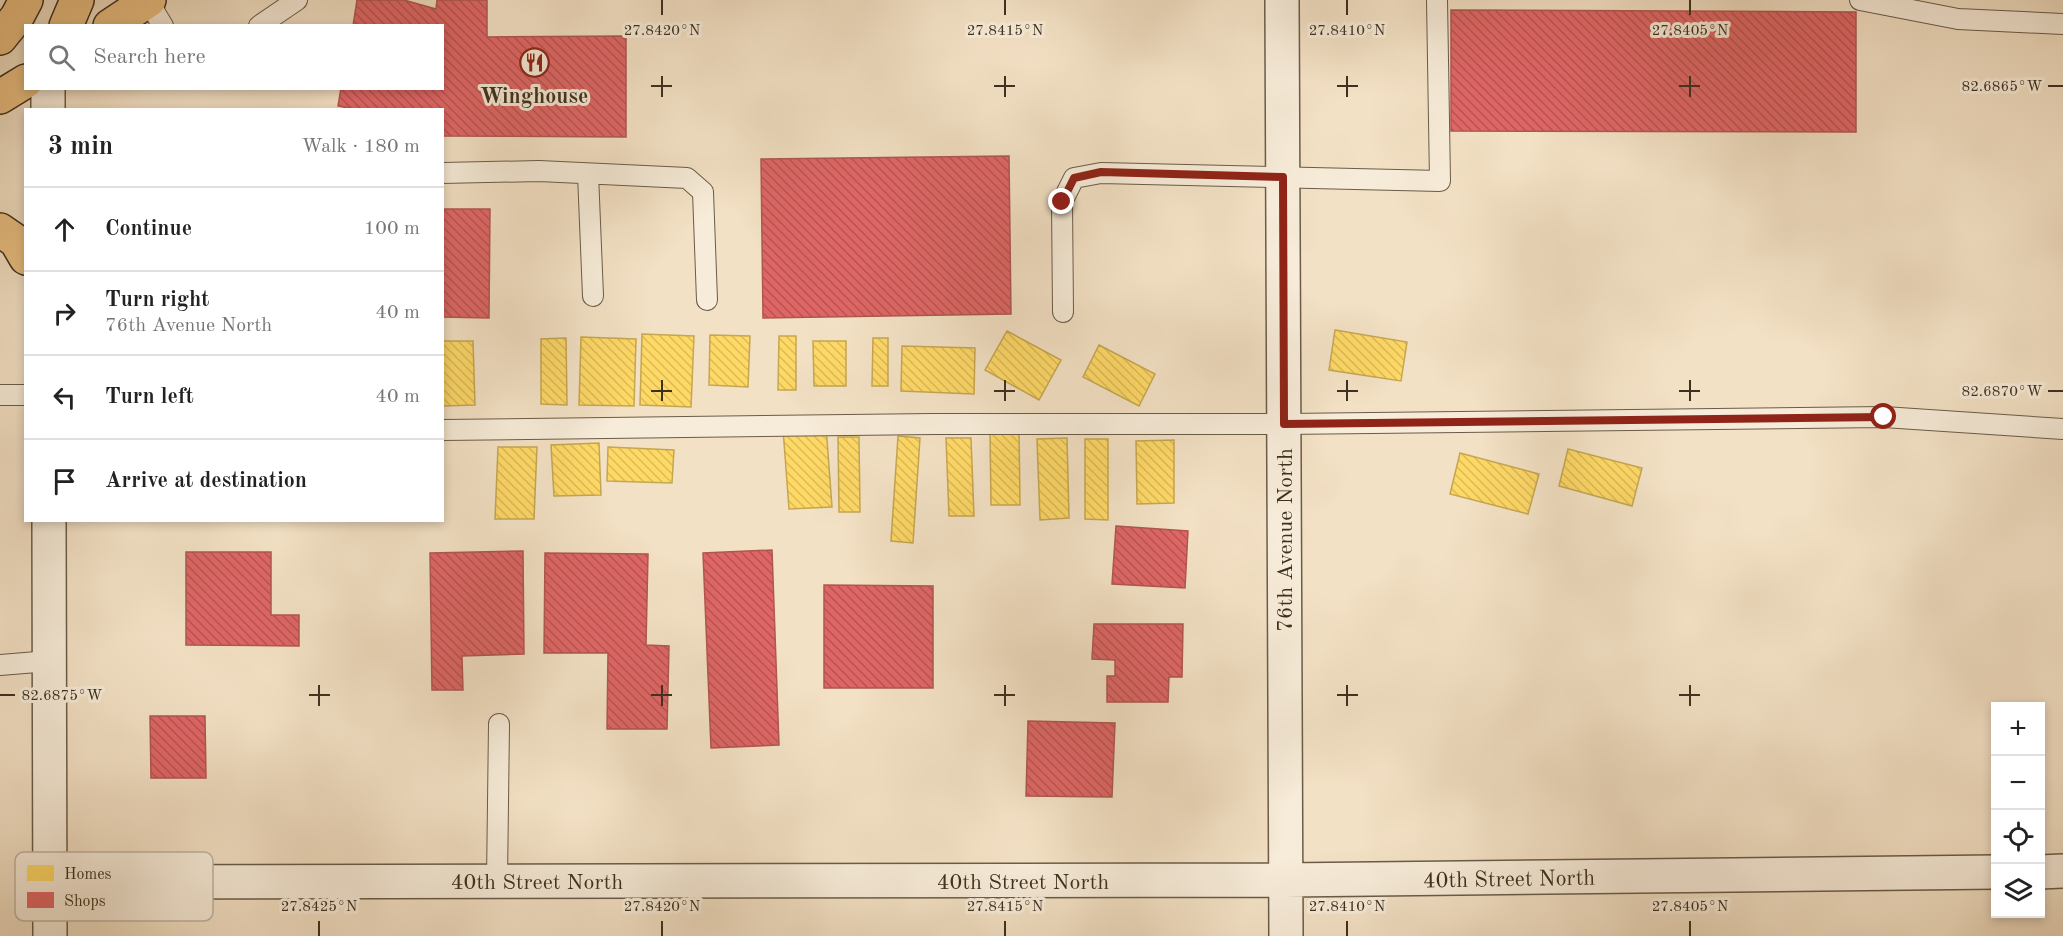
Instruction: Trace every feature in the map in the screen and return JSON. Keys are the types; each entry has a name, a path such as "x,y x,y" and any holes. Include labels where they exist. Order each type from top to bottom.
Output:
{"highway":[{"path":"0,38 17,17 26,0"},
{"path":"67,24 77,0"},
{"path":"113,24 149,0"},
{"path":"0,97 24,82"},
{"path":"0,230 16,241 24,255"}],"street":[{"name":"76th Avenue North","path":"1282,0 1286,936"},
{"path":"48,90 48,108"},
{"path":"49,522 50,852"},
{"path":"2045,872 2063,871"},
{"name":"40th Street North","path":"213,882 1286,880 1991,872"}],"lane":[{"path":"149,0 162,24"},
{"path":"262,24 297,0"},
{"path":"1063,312 1062,202 1074,178 1101,172 1440,181 1437,0"},
{"path":"1860,0 1958,19 2063,24"},
{"path":"444,173 539,171 687,178 703,192 707,300"},
{"path":"588,174 593,296"},
{"path":"0,395 24,395"},
{"path":"444,430 933,423 1284,424 1884,417 2063,429"},
{"path":"0,665 49,661"},
{"path":"497,881 499,724"}],"building: Homes":[{"path":"1335,330 1407,342 1401,381 1329,370"},
{"path":"1007,331 1061,360 1039,400 985,370"},
{"path":"642,334 694,336 691,407 640,405"},
{"path":"710,335 750,336 748,387 709,385"},
{"path":"779,336 796,336 796,390 778,390"},
{"path":"581,337 636,339 634,406 579,405"},
{"path":"566,338 567,405 541,404 541,339"},
{"path":"873,338 888,338 888,386 872,386"},
{"path":"444,341 473,341 475,405 444,406"},
{"path":"813,341 846,341 846,386 814,386"},
{"path":"1099,345 1155,374 1139,406 1083,377"},
{"path":"902,346 975,348 974,394 901,391"},
{"path":"826,426 832,507 789,509 783,429"},
{"path":"990,430 1019,430 1020,505 991,505"},
{"path":"898,436 920,438 913,543 891,541"},
{"path":"838,437 859,437 860,512 839,512"},
{"path":"946,438 971,438 974,516 949,516"},
{"path":"1067,438 1069,518 1040,520 1037,439"},
{"path":"1085,439 1108,439 1108,520 1085,519"},
{"path":"1174,440 1174,503 1137,504 1136,441"},
{"path":"599,443 601,495 554,496 551,445"},
{"path":"498,447 537,447 534,519 495,519"},
{"path":"608,447 674,450 672,483 607,481"},
{"path":"1568,449 1642,468 1632,506 1559,486"},
{"path":"1460,453 1539,474 1528,514 1450,494"}],"building: Shops":[{"name":"Winghouse","path":"357,0 404,0 436,9 437,0 487,0 487,37 626,36 626,137 444,136 444,108 348,108 338,106 341,90 444,90 444,24 353,24"},
{"path":"1451,10 1856,12 1856,132 1451,131"},
{"path":"1009,156 1011,314 763,318 761,159"},
{"path":"444,209 490,209 489,318 444,317"},
{"path":"1116,526 1188,531 1185,588 1112,584"},
{"path":"772,550 779,745 711,748 703,553"},
{"path":"523,551 524,654 462,656 463,690 432,690 430,553"},
{"path":"186,552 271,552 271,615 299,615 299,646 186,645"},
{"path":"545,553 648,554 646,645 669,646 667,729 607,729 608,653 544,653"},
{"path":"824,585 933,586 933,688 824,688"},
{"path":"1094,624 1183,624 1182,677 1169,677 1168,702 1107,702 1107,676 1115,676 1115,660 1092,659"},
{"path":"150,716 205,716 206,778 151,778"},
{"path":"1028,721 1115,723 1112,797 1026,796"}],"place":[{"name":"Winghouse","path":"534,63"}],"route":[{"path":"1062,202 1074,178 1101,172 1283,177 1284,424 1884,417"}]}
